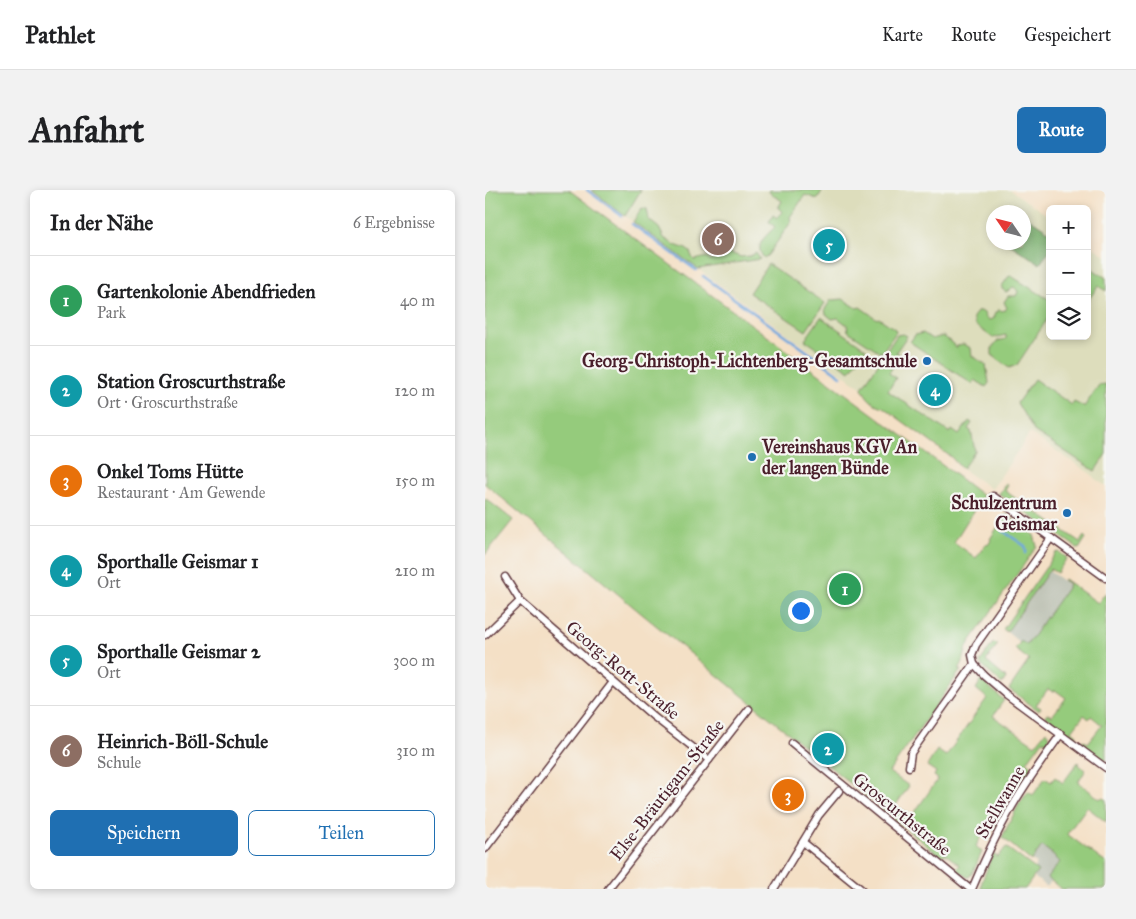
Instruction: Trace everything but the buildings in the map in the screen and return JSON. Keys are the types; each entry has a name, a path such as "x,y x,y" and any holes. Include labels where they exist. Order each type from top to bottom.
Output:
{"street":[{"path":"993,496 1106,578"},
{"path":"1051,538 976,644 972,655 974,664 1007,694 1106,768"},
{"name":"Georg-Rott-Straße","path":"505,577 520,601 658,721 709,760"},
{"path":"485,635 520,601"},
{"path":"909,767 911,753 974,664"},
{"path":"485,849 613,682"},
{"name":"Else-Bräutigam-Straße","path":"608,889 749,709"},
{"name":"Stellwanne","path":"971,889 1010,810 1061,734"},
{"name":"Groscurthstraße","path":"792,743 971,889"},
{"path":"774,889 819,815 839,791"},
{"path":"803,842 861,889"}],"shaded area":[{"name":"Georg-Christoph-Lichtenberg-Gesamtschule","path":"641,190 1010,190 1046,214 1046,340 1091,340 1091,246 1106,256 1106,486 1030,433 992,489 962,469 951,457 883,407 877,406 866,396 862,388 625,216"},
{"path":"1049,571 1069,585 1027,646 1020,643 1007,632"},
{"path":"1042,846 1056,856 1060,862 1048,878 1051,881 1047,887 1034,877 1038,871 1034,868 1037,864 1032,860"}],"green space":[{"path":"485,190 569,190 957,476 983,496 954,542 976,558 986,544 988,545 1006,514 1034,535 1037,546 969,643 959,669 961,670 889,772 909,786 889,815 485,484"},
{"path":"591,190 641,190 625,216"},
{"path":"770,190 823,190 817,199 805,195 790,217 791,222 764,258 760,245 775,227 769,222 773,215 777,218 783,212 778,208 782,201 769,192"},
{"path":"642,208 647,209 649,220 659,228 664,238 686,249 695,260 707,257 711,260 730,253 741,257 756,253 760,259 698,269 633,222"},
{"path":"1031,220 1046,229 1046,256 1040,264 1019,250 1031,250"},
{"path":"768,264 825,303 806,331 749,293"},
{"path":"1091,268 1106,278 1106,291 1098,286 1091,296"},
{"path":"1011,276 1046,298 1046,321 1017,365 1009,368 992,355 992,348 997,341 1006,339 1006,335 993,338 975,325 973,317 978,311 981,311 990,320 993,319 995,312 998,312 999,309 1002,311 1007,308 1004,302 1008,296 1016,296 1018,292 1014,287 1006,292 1002,289 1002,286"},
{"path":"843,299 857,308 860,307 895,329 896,332 883,351 880,352 848,331 847,325 838,318 832,319 826,314 825,309 831,300"},
{"path":"821,317 866,349 850,371 805,340"},
{"path":"923,333 932,339 943,336 955,345 956,348 958,345 963,344 971,348 972,357 986,365 989,383 986,387 975,380 972,384 910,342 915,335"},
{"path":"903,334 907,336 896,352 900,355 889,373 896,378 888,391 950,433 952,430 959,435 969,421 972,423 968,429 971,431 975,451 962,469 951,457 883,407 873,402 862,388 897,335"},
{"path":"1034,379 1072,405 1074,402 1084,407 1099,385 1106,384 1106,454 1095,471 1034,431 1017,403"},
{"path":"1006,483 1008,485 1005,491 1080,542 1084,536 1086,538 1079,549 999,494"},
{"path":"485,498 513,520 485,555"},
{"path":"1059,552 1067,558 1057,573 1050,569 1007,632 1003,629 1056,553"},
{"path":"1064,579 1098,603 1106,592 1106,761 1081,743 1083,740 1088,743 1102,725 1091,716 1089,719 1084,715 1072,731 1077,735 1075,738 1045,716 1047,713 1052,716 1066,698 1055,690 1053,692 1048,689 1036,705 1041,708 1039,711 1009,689 1029,660 1015,649 1021,641 1027,645 1067,588 1069,584"},
{"path":"993,643 998,644 986,661 1006,678 1002,684 980,662"},
{"path":"981,680 1004,700 993,716 1035,745 1046,731 1050,738 1048,743 1043,740 1027,762 1032,766 1018,787 1013,784 1001,803 1006,806 993,830 987,827 976,846 982,852 973,872 967,877 956,870 960,865 945,854 941,857 893,818 900,808 912,816 938,779 934,776 936,772 927,766 937,750 946,756 987,698 976,689"},
{"path":"1078,762 1086,770 1078,782 1100,799 1102,797 1106,800 1106,822 1087,807 1067,834 1106,863 1106,889 1062,889 1047,878 1060,862 1055,856 1042,846 1031,861 1002,837 1019,804 1028,792 1033,795 1045,778 1051,782 1055,777 1063,783"},
{"path":"1006,847 1038,871 1025,889 981,889 982,881 993,854 998,857"}],"waterway":[{"path":"587,190 622,216"},
{"path":"632,224 696,270"},
{"path":"703,276 841,376"},
{"path":"1003,531 1025,546 1026,553"}],"place":[{"name":"Heinrich-Böll-Schule","path":"718,239"},
{"name":"Sporthalle Geismar 2","path":"829,245"},
{"name":"Georg-Christoph-Lichtenberg-Gesamtschule","path":"927,361"},
{"name":"Sporthalle Geismar 1","path":"935,390"},
{"name":"Vereinshaus KGV An der langen Bünde","path":"752,457"},
{"name":"Schulzentrum Geismar","path":"1067,513"},
{"name":"Gartenkolonie Abendfrieden","path":"845,589"},
{"name":"Station Groscurthstraße","path":"828,749"},
{"name":"Onkel Toms Hütte","path":"788,795"}]}
